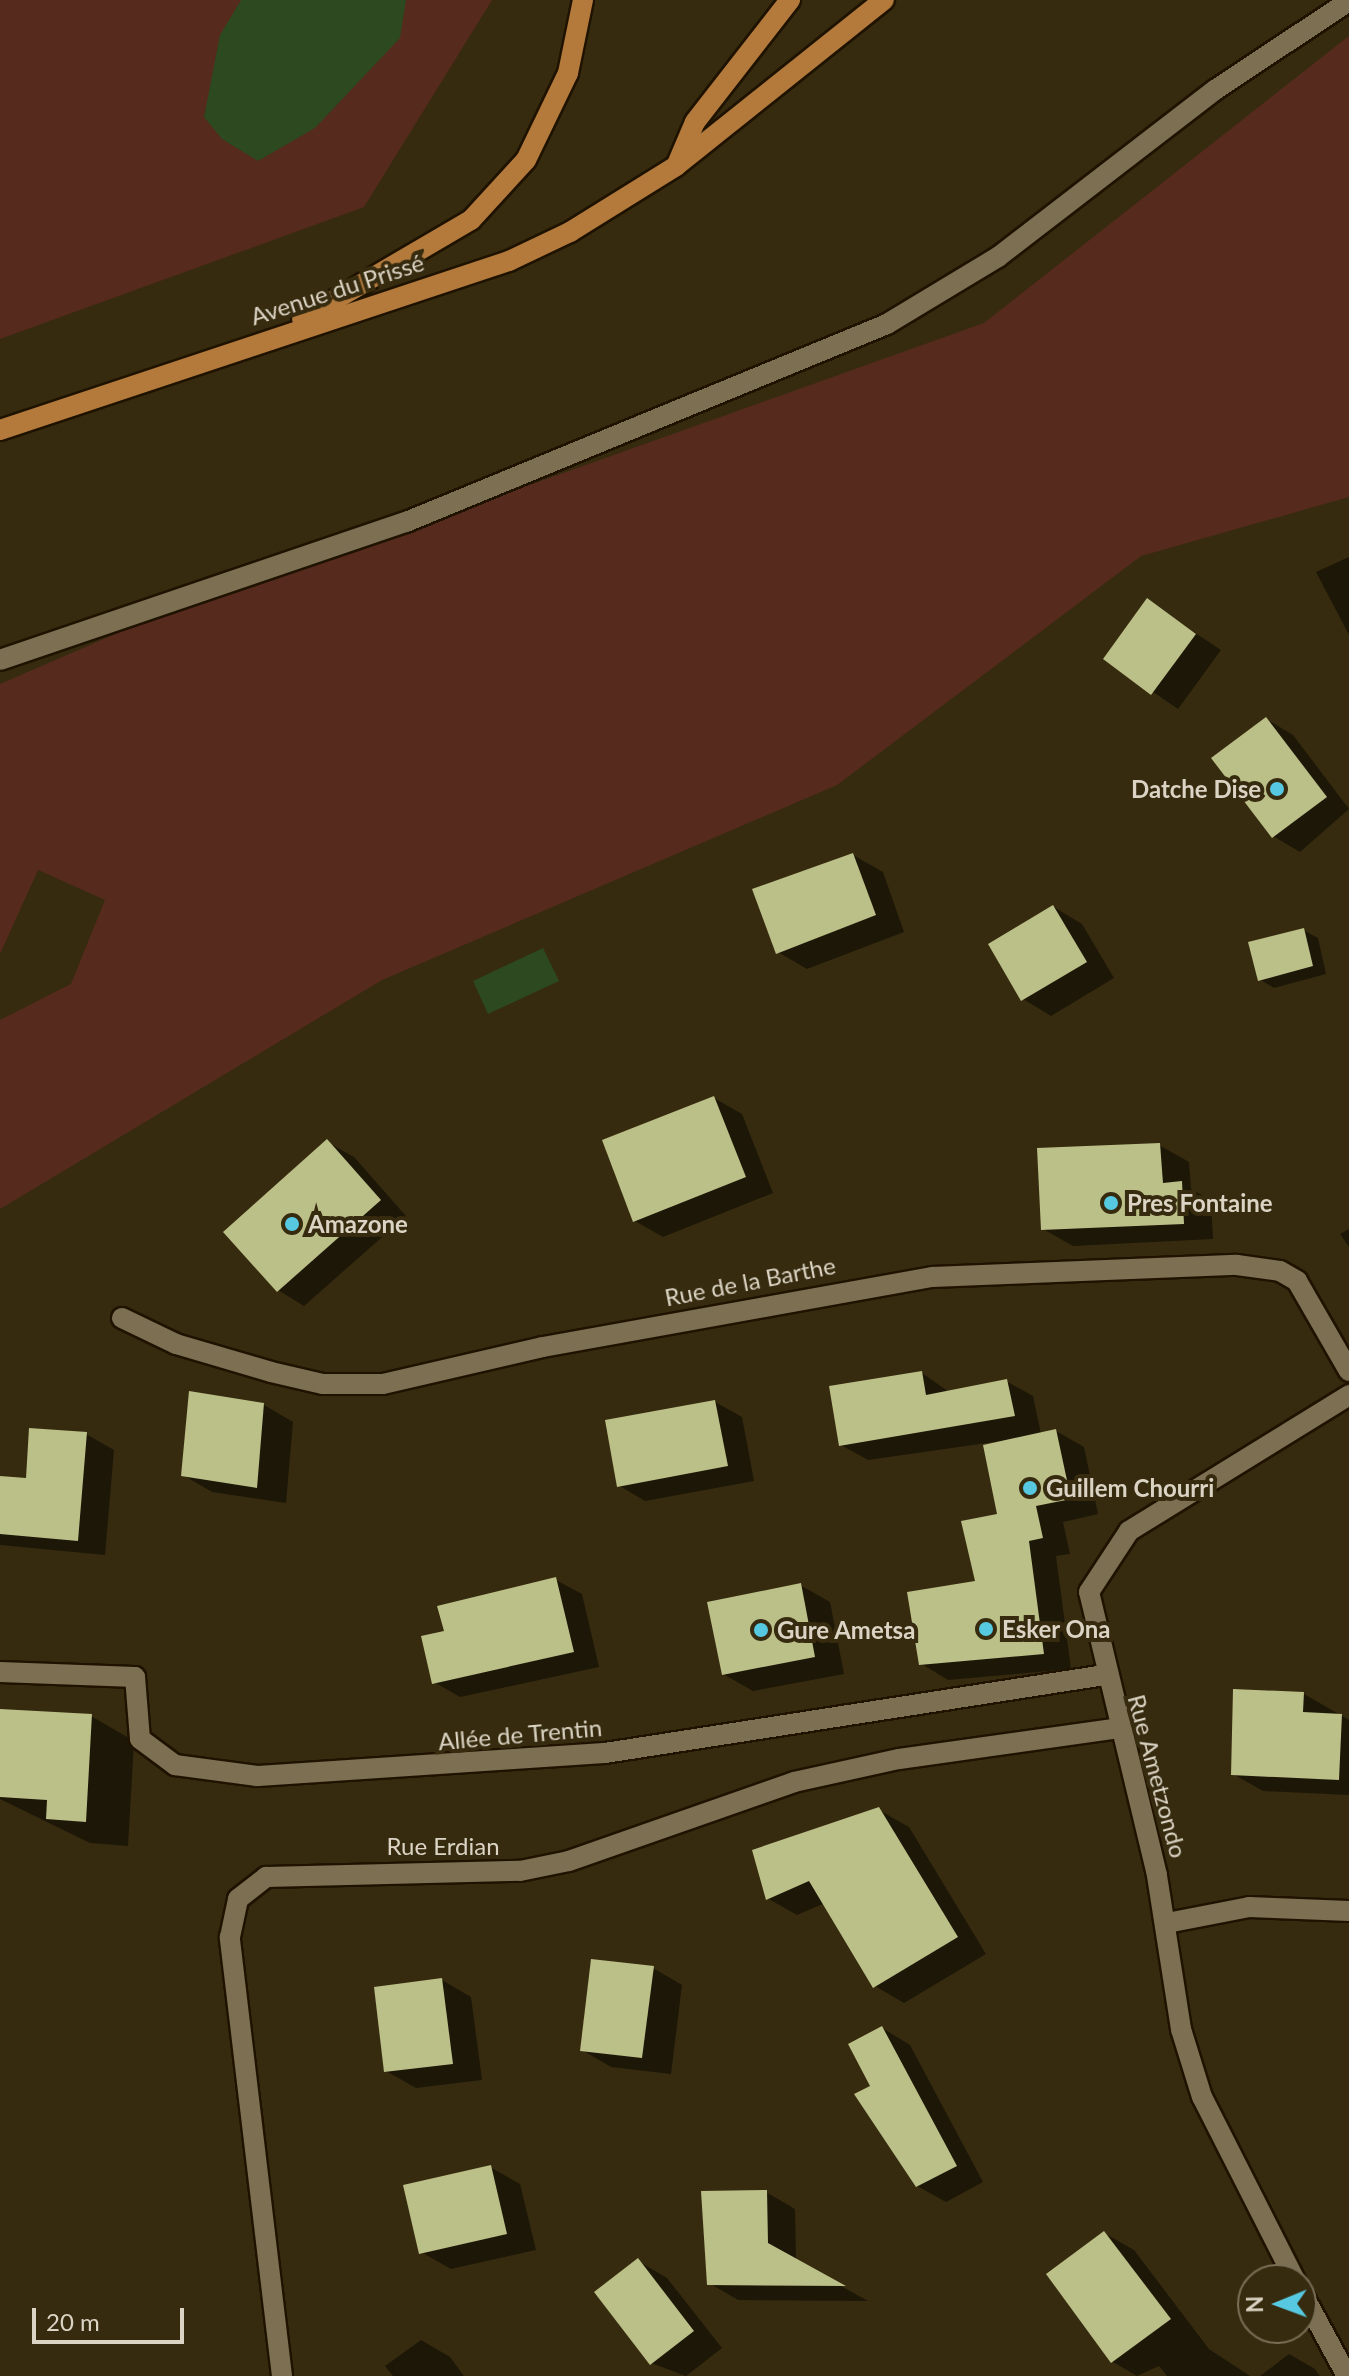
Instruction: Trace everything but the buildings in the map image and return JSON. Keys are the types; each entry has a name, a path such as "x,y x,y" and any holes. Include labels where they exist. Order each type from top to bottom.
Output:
{"main road":[{"path":"271,338 471,220 526,160 568,73 583,0"},
{"path":"676,166 695,122 790,0"},
{"name":"Avenue du Prissé","path":"0,430 509,261 676,166 884,0"}],"street":[{"path":"0,660 406,522 887,324 998,257 1215,90 1349,1"},
{"name":"Rue de la Barthe","path":"122,1318 176,1344 271,1372 323,1384 383,1384 543,1347 932,1277 1237,1265 1297,1281 1349,1371"},
{"name":"Rue Ametzondo","path":"1287,2264 1202,2097 1181,2029 1167,1923 1105,1675 1089,1592 1129,1531 1349,1395"},
{"name":"Allée de Trentin","path":"0,1672 135,1677 140,1739 175,1765 257,1776 605,1753 1105,1675"},
{"name":"Rue Erdian","path":"282,2376 230,1937 238,1899 266,1877 520,1871 569,1861 794,1782 899,1759 1119,1728"},
{"path":"1167,1923 1249,1907 1349,1911"},
{"path":"1317,2321 1347,2376"}],"shaded area":[{"path":"0,0 492,0 364,207 0,339"},
{"path":"241,0 406,0 400,38 315,128 258,161 222,139 204,117 220,35"},
{"path":"1349,36 1349,497 1141,556 837,785 382,980 0,1209 0,1020 71,984 105,900 38,870 0,954 0,684 134,626 984,323"},
{"path":"543,948 559,981 488,1014 473,981"}],"place":[{"name":"Datche Dise","path":"1277,789"},
{"name":"Pres Fontaine","path":"1111,1203"},
{"name":"Amazone","path":"292,1224"},
{"name":"Guillem Chourri","path":"1030,1488"},
{"name":"Esker Ona","path":"986,1629"},
{"name":"Gure Ametsa","path":"761,1630"}]}
